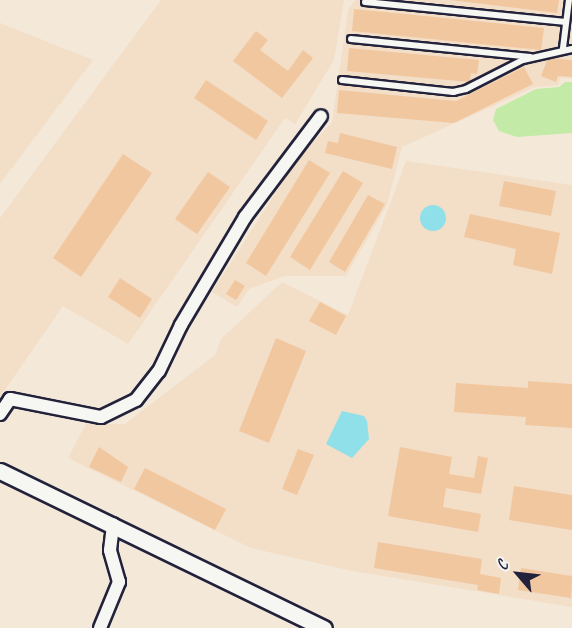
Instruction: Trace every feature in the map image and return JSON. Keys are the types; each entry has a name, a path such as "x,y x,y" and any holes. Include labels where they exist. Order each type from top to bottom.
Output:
{"street":[{"path":"0,414 9,399 101,417 136,400 159,371 181,325 245,217 321,116"},
{"path":"0,471 324,628"},
{"path":"100,628 119,582 110,550 113,524"}],"lane":[{"path":"365,2 566,22"},
{"path":"563,48 569,4"},
{"path":"351,39 533,57"},
{"path":"342,80 453,92 466,89 533,57 563,48 572,49"}],"shaded area":[{"path":"161,0 344,0 334,60 295,124 285,118 128,344 63,306 0,397 0,218"},
{"path":"355,0 572,0 572,79 561,78 558,85 535,87 402,147 387,205 346,276 284,276 249,289 237,307 212,292 300,155 332,123 348,10"},
{"path":"0,23 93,60 0,184"},
{"path":"406,161 572,185 572,607 352,571 251,548 68,458 86,424 125,424 215,355 221,339 282,282 348,315"}],"green space":[{"path":"565,82 572,82 572,133 517,137 499,131 493,120 496,109 536,89 559,87"}],"water":[{"path":"433,205 442,209 446,218 442,227 433,231 424,227 420,218 424,209"},
{"path":"342,411 364,416 367,421 369,439 352,458 326,444"}],"building":[{"path":"450,0 559,0 557,13"},
{"path":"354,9 544,28 541,50 352,31"},
{"path":"256,31 268,40 260,50 288,71 303,50 313,58 282,98 233,61"},
{"path":"349,48 479,60 477,74 471,73 470,82 347,71"},
{"path":"548,58 572,60 572,77 558,76 556,82 541,76"},
{"path":"524,67 533,84 454,123 337,113 339,90 456,101"},
{"path":"206,80 268,121 256,140 194,98"},
{"path":"340,133 397,147 392,169 325,153 328,141 338,143"},
{"path":"123,154 152,173 81,277 53,258"},
{"path":"309,160 330,173 266,276 246,263"},
{"path":"343,171 363,183 310,270 290,257"},
{"path":"208,172 230,187 197,234 175,219"},
{"path":"504,181 556,191 551,216 499,206"},
{"path":"368,195 385,204 345,272 329,262"},
{"path":"470,214 560,233 552,274 513,265 516,249 464,237"},
{"path":"120,278 152,299 140,318 108,297"},
{"path":"235,280 245,286 236,300 226,294"},
{"path":"320,302 346,316 336,335 309,321"},
{"path":"276,338 306,351 269,443 239,431"},
{"path":"528,381 572,384 572,428 525,425 526,417 454,412 456,383 528,388"},
{"path":"99,447 128,467 121,482 89,467"},
{"path":"400,447 452,457 449,474 474,478 478,456 488,458 481,494 446,488 443,507 481,514 478,532 388,516"},
{"path":"298,449 314,455 297,495 282,489"},
{"path":"145,468 226,509 215,530 134,489"},
{"path":"514,486 572,495 572,530 509,520"},
{"path":"378,542 482,559 480,574 501,578 499,594 477,590 478,585 374,568"},
{"path":"521,568 572,576 571,598 518,590"}]}
